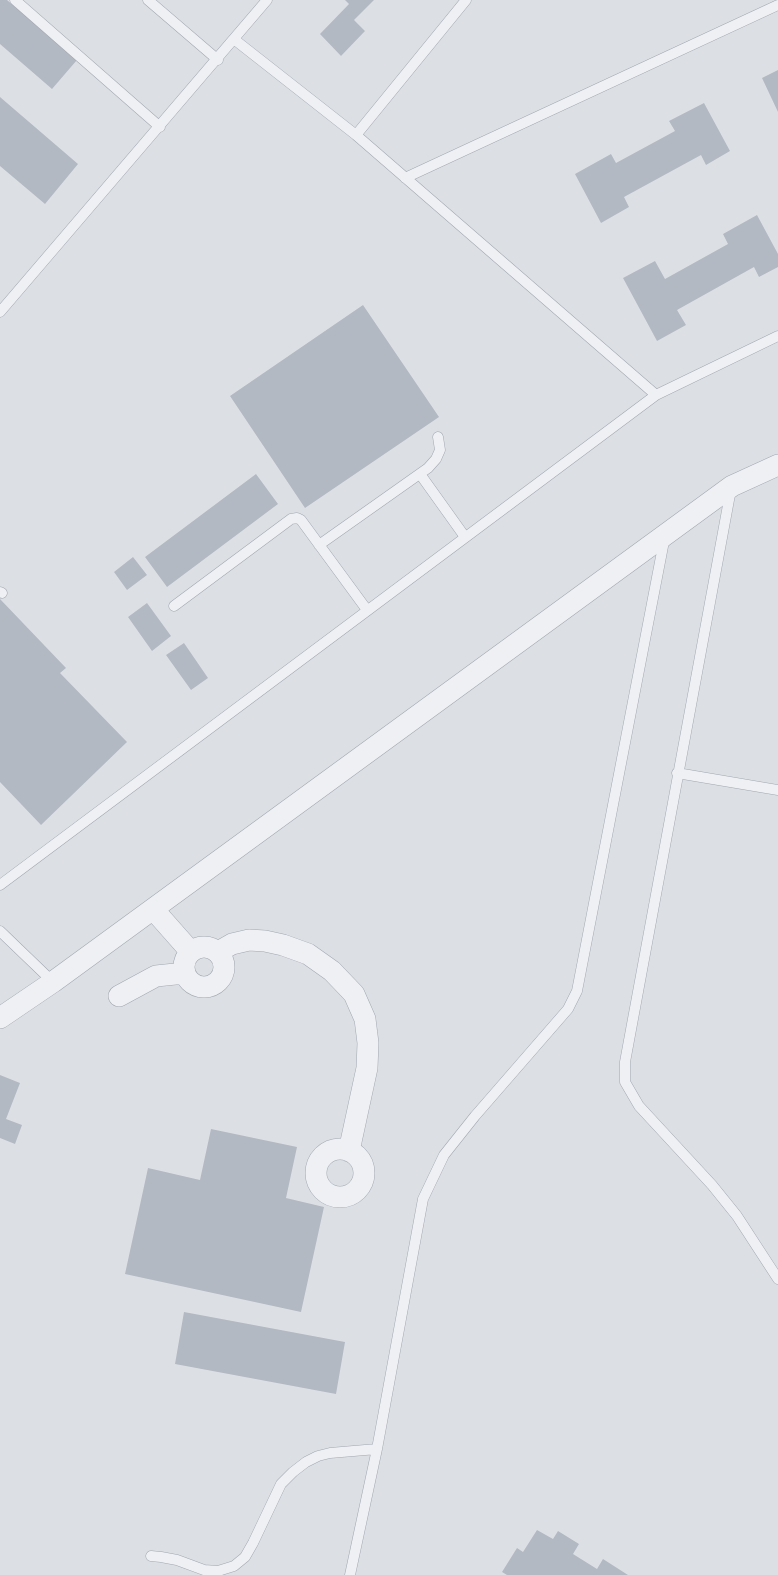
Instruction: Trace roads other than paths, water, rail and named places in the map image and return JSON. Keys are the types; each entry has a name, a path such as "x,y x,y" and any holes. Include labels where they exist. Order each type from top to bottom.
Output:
{"street":[{"path":"0,1018 153,909 732,486 778,465"},
{"path":"153,909 191,952"},
{"path":"218,952 232,944 250,940 283,945 308,954 332,971 354,994 365,1019 368,1043 367,1068 349,1151"},
{"path":"199,947 206,947 212,948 222,957 224,970 212,985 205,987 193,984 185,973 185,960 191,952 199,947"},
{"path":"118,996 156,976 185,973"}],"lane":[{"path":"15,0 160,127"},
{"path":"148,0 218,60"},
{"path":"0,312 268,0"},
{"path":"356,135 466,0"},
{"path":"405,178 778,5"},
{"path":"235,40 356,135 656,394"},
{"path":"0,885 656,394 778,336"},
{"path":"319,545 420,474 436,459 440,450 438,437"},
{"path":"420,474 466,537"},
{"path":"732,486 624,1062 625,1082 639,1106 712,1185 737,1216 778,1279"},
{"path":"174,606 291,519 296,518 301,520 367,610"},
{"path":"350,1575 377,1449 423,1199 444,1155 475,1116 568,1009 577,991 665,535"},
{"path":"677,773 778,790"},
{"path":"0,931 52,982"},
{"path":"151,1556 161,1556 177,1560 204,1570 218,1571 234,1566 245,1556 281,1484 293,1472 318,1456 330,1453 377,1449"}]}
